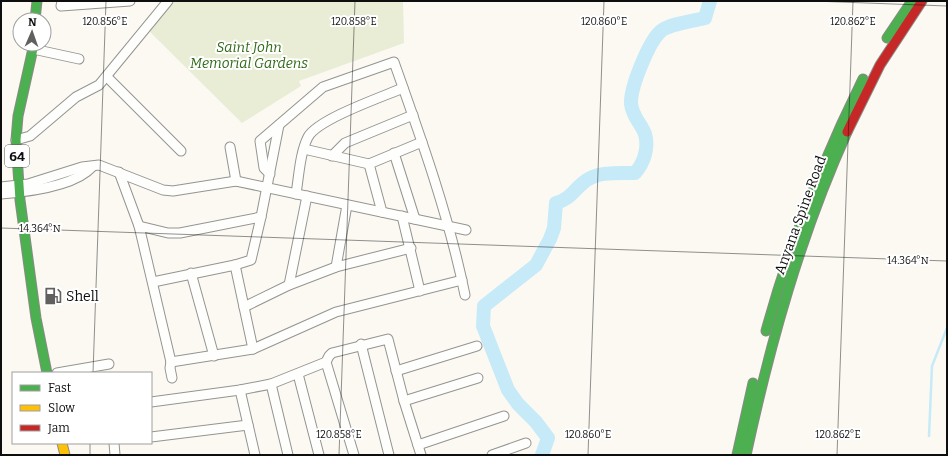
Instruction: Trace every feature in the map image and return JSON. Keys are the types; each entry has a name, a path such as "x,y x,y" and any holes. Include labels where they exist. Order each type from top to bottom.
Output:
{"main road":[{"path":"36,12 37,1"},
{"name":"Anyana Spine Road","path":"737,455 748,401 775,297 809,197 831,145 868,68 912,1"},
{"name":"Anyana Spine Road","path":"746,455 757,401 774,334 818,200 837,155 875,74 922,1"},
{"name":"64","path":"32,52 18,116 16,140 19,189 36,318 47,372"},
{"path":"62,444 65,455"}],"street":[{"path":"62,1 61,6 130,1"},
{"path":"16,140 30,136 66,104 76,97 92,90 107,77 168,1"},
{"path":"52,51 79,59"},
{"path":"270,174 264,168 259,146 260,141 323,87 394,62 422,142 448,226 465,295"},
{"path":"107,77 181,151"},
{"path":"296,194 304,149 309,136 320,124 403,88"},
{"path":"332,156 344,143 413,115"},
{"path":"153,282 235,265 251,260 262,216 279,125"},
{"path":"304,149 370,164 422,142"},
{"path":"230,147 236,181"},
{"path":"394,153 416,219"},
{"path":"370,164 382,212"},
{"path":"1,194 19,189 63,182 86,174 92,167 99,165 119,172 138,182 169,191 236,181 466,230"},
{"path":"119,172 138,226 153,282 171,362 170,367 172,378"},
{"path":"1,187 19,189"},
{"path":"289,285 307,196"},
{"path":"336,267 347,205"},
{"path":"138,226 168,233 180,233 262,216"},
{"path":"402,216 411,248 420,292"},
{"path":"244,307 289,285 336,267 411,248"},
{"path":"235,265 253,348"},
{"path":"191,273 214,356"},
{"path":"171,362 214,356 253,348 336,312 420,292 462,280"},
{"path":"152,402 240,390 271,384 326,362 332,353 361,344 388,339 404,401 421,455"},
{"path":"361,344 389,455"},
{"path":"396,371 477,346"},
{"path":"326,362 354,455"},
{"path":"63,372 109,364"},
{"path":"298,374 319,455"},
{"path":"404,401 478,378"},
{"path":"271,384 288,455"},
{"path":"240,390 254,455"},
{"path":"418,445 504,416"},
{"path":"152,437 248,425"},
{"path":"492,455 526,443"},
{"path":"114,444 115,455"}],"green space":[{"name":"Saint John Memorial Gardens","path":"171,1 403,1 404,43 299,81 301,86 242,123 148,30"}],"waterway":[{"path":"542,455 548,438 536,422 518,404 508,390 483,326 484,306 536,265 550,239 554,228 556,203 568,197 583,183 594,176 615,173 635,173 638,169 645,155 646,139 645,134 633,113 631,104 634,87 641,65 651,44 661,31 675,25 705,18 710,1"},
{"path":"929,436 932,366 947,328"}],"traffic: fast":[{"path":"36,12 37,1"},
{"path":"887,38 912,1"},
{"path":"32,52 18,116 16,140 20,200 36,318 47,372"},
{"path":"766,331 775,298 808,202 834,140 863,79"},
{"path":"746,455 765,372 788,291 815,211 847,132"},
{"path":"737,455 753,383"}],"traffic: slow":[{"path":"62,444 65,455"}],"traffic: jam":[{"path":"847,132 880,65 922,1"}],"place":[{"name":"Shell","path":"53,296"}]}
